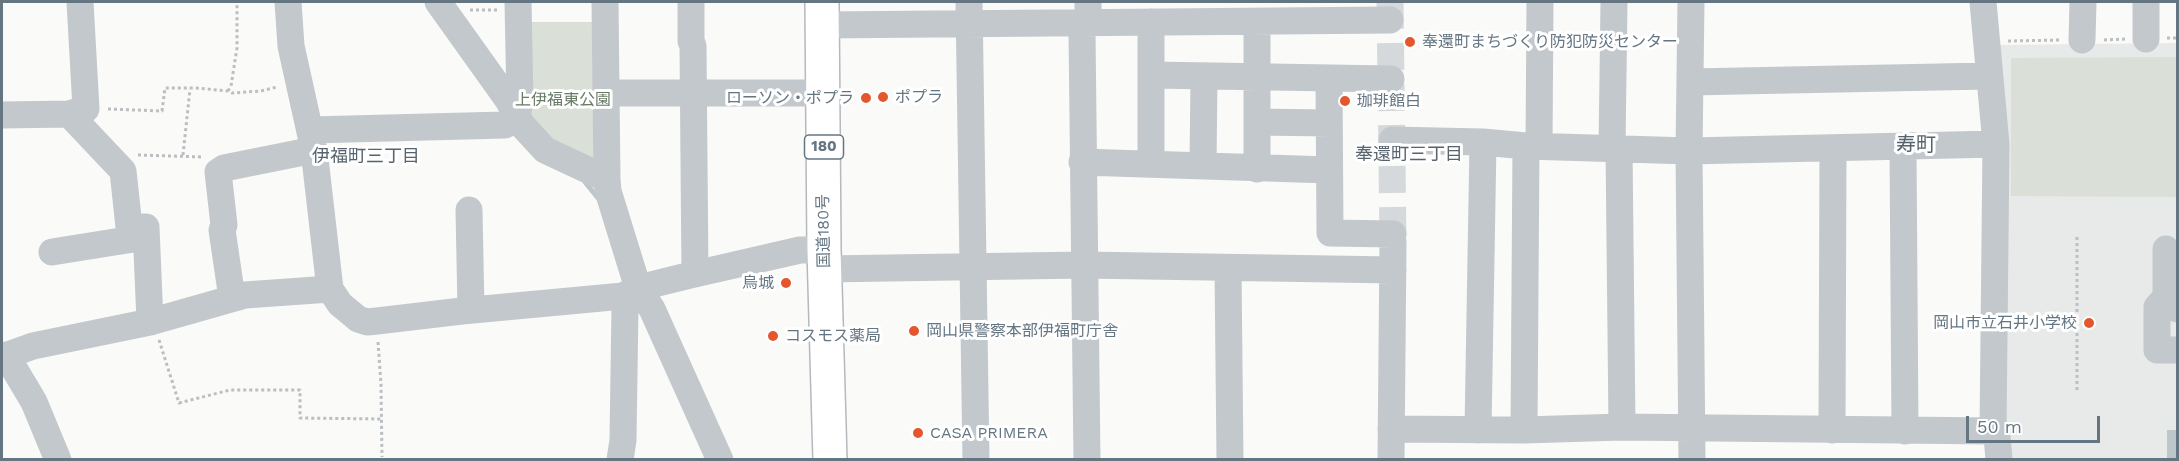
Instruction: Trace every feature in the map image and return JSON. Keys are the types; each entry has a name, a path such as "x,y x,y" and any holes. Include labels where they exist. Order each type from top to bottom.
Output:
{"highway":[{"name":"国道180号","path":"822,13 824,260 830,459"}],"street":[{"path":"80,2 77,111 123,171 129,227 146,227 152,321"},
{"path":"288,2 291,46 297,81 312,140 324,222 330,289 349,313 367,322 630,293 695,274 800,250 824,260 973,266 1084,265 1393,270"},
{"path":"605,2 608,191 630,293 625,307 623,440 620,459"},
{"path":"691,2 695,274"},
{"path":"1524,430 1540,2"},
{"path":"1614,2 1622,427"},
{"path":"1691,2 1689,152 1692,459"},
{"path":"1983,2 1996,144 1993,431 1997,436 1998,459"},
{"path":"2082,40 2083,2"},
{"path":"2146,2 2146,39"},
{"path":"441,6 508,100 512,120 545,150 607,179"},
{"path":"512,120 520,101 518,6"},
{"path":"822,13 1086,12 1151,22 1323,11 1390,20"},
{"path":"969,12 976,459"},
{"path":"1086,12 1082,33 1082,162 1087,459"},
{"path":"1257,169 1257,76 1268,16"},
{"path":"1151,22 1151,164"},
{"path":"1152,75 1391,79"},
{"path":"1690,82 1988,76"},
{"path":"1203,165 1204,77"},
{"path":"1329,79 1330,233 1393,238 1391,459"},
{"path":"607,93 823,93"},
{"path":"2,115 77,111"},
{"path":"232,298 222,230 224,225 218,172 224,168 312,140 512,120"},
{"path":"1257,122 1329,123"},
{"path":"1392,140 1689,152 1996,144"},
{"path":"1478,430 1484,142"},
{"path":"1832,430 1833,148"},
{"path":"1904,148 1905,431"},
{"path":"1082,162 1329,170"},
{"path":"469,210 471,310"},
{"path":"52,252 146,237"},
{"path":"2166,249 2172,304 2157,307 2157,350 2178,350"},
{"path":"1228,269 1230,459"},
{"path":"58,459 34,402 4,356 33,346 152,321 245,295 330,289"},
{"path":"630,293 652,309 720,459"},
{"path":"1391,429 1524,430 1622,427 1993,431"}],"path":[{"path":"228,91 231,86 237,48 237,2"},
{"path":"441,6 518,6"},
{"path":"77,111 162,111 165,88 232,93 261,91 297,81"},
{"path":"183,155 190,89"},
{"path":"116,162 124,155 183,155 217,159 223,163 224,168"},
{"path":"2077,235 2077,390"},
{"path":"152,321 179,403 230,390 300,390 300,418 382,419"},
{"path":"376,321 382,457"}],"shaded area":[{"name":"岡山市立石井小学校","path":"2177,43 2177,459 2003,459 1995,45"},
{"path":"2167,430 2177,430 2177,459 2167,459"}],"green space":[{"name":"上伊福東公園","path":"524,22 599,22 601,165 560,149 525,109"},
{"path":"2177,57 2177,197 2011,196 2011,58"}],"waterway":[{"path":"585,182 598,198"}],"tunnel":[{"path":"1390,2 1393,242"}],"place":[{"name":"奉還町まちづくり防犯防災センター","path":"1410,42"},
{"name":"ポプラ","path":"883,97"},
{"name":"ローソン・ポプラ","path":"866,98"},
{"name":"珈琲館白","path":"1345,101"},
{"name":"烏城","path":"786,283"},
{"name":"岡山市立石井小学校","path":"2089,323"},
{"name":"岡山県警察本部伊福町庁舎","path":"914,331"},
{"name":"コスモス薬局","path":"773,336"},
{"name":"CASA PRIMERA","path":"918,433"}],"district":[{"name":"寿町","path":"1916,145"},
{"name":"奉還町三丁目","path":"1409,155"},
{"name":"伊福町三丁目","path":"366,157"}]}
